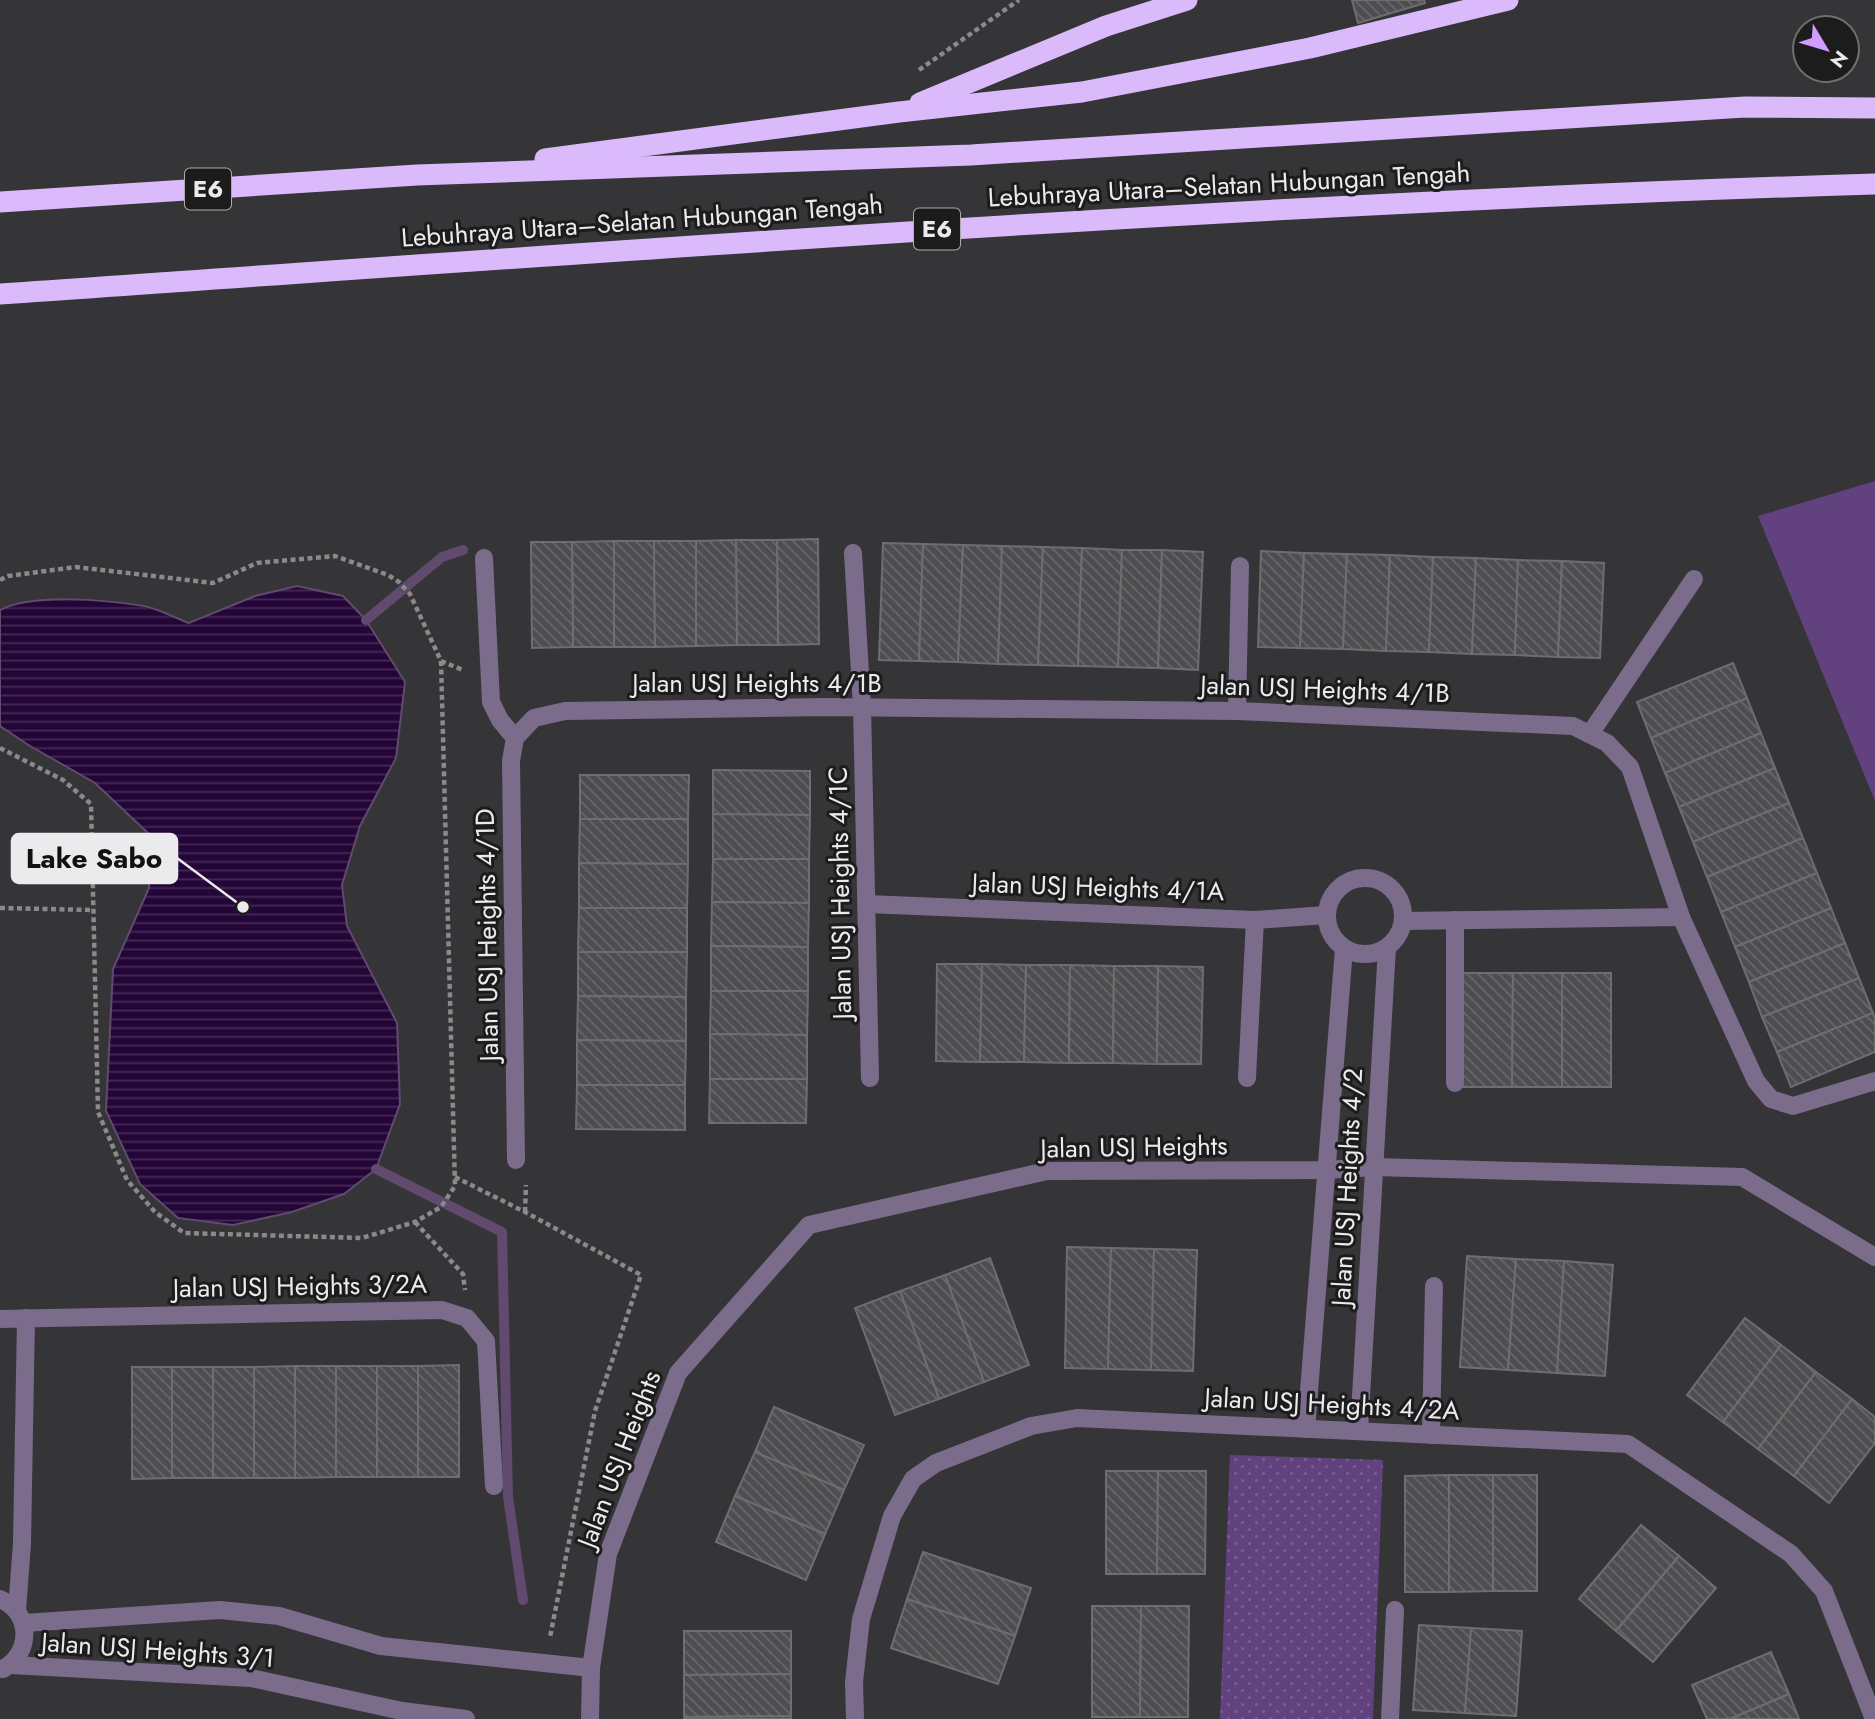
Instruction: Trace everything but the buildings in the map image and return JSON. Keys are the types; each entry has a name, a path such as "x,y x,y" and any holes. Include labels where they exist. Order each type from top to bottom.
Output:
{"highway":[{"path":"899,112 1107,26 1187,0"},
{"path":"417,175 899,112 1082,92 1310,48 1508,0"},
{"name":"Lebuhraya Utara–Selatan Hubungan Tengah","path":"0,202 417,175 971,155 1745,107 1875,108"},
{"name":"Lebuhraya Utara–Selatan Hubungan Tengah","path":"0,294 970,227 1612,192 1875,184"}],"street":[{"name":"Jalan USJ Heights 4/1C","path":"853,553 863,708 870,1078"},
{"path":"484,558 491,702 500,720 514,738"},
{"path":"1237,711 1240,566"},
{"path":"1590,734 1693,579"},
{"name":"Jalan USJ Heights 4/1B","path":"514,738 534,718 565,711 863,708 1237,711 1573,726 1607,743 1630,766 1681,917 1756,1081 1771,1099 1793,1106 1875,1081"},
{"name":"Jalan USJ Heights 4/1D","path":"514,738 511,761 516,1160"},
{"path":"1355,878 1368,878 1380,880 1390,887 1398,897 1403,921 1395,940 1387,947 1366,954 1355,953 1334,940 1326,915 1334,892 1355,878"},
{"name":"Jalan USJ Heights 4/1A","path":"867,904 1255,920 1326,915"},
{"path":"1403,921 1681,917"},
{"path":"1247,1077 1255,920"},
{"path":"1455,920 1455,1083"},
{"name":"Jalan USJ Heights 4/2","path":"1359,1431 1387,947"},
{"name":"Jalan USJ Heights 4/2","path":"1306,1429 1344,948"},
{"name":"Jalan USJ Heights","path":"590,1719 591,1668 608,1554 678,1373 809,1225 1047,1171 1326,1170 1374,1167 1742,1177 1875,1257"},
{"path":"1431,1435 1434,1286"},
{"name":"Jalan USJ Heights 3/2A","path":"0,1319 442,1310 467,1318"},
{"path":"5,1668 21,1653 25,1639 21,1617 26,1318"},
{"path":"467,1318 486,1341 494,1486"},
{"name":"Jalan USJ Heights 4/2A","path":"855,1719 854,1682 861,1619 892,1516 914,1479 936,1462 1031,1426 1077,1418 1628,1444 1791,1554 1824,1591 1874,1719"},
{"path":"0,1599 8,1602 21,1617"},
{"name":"Jalan USJ Heights 3/1","path":"21,1617 220,1610 249,1612 279,1616 381,1646 591,1668"},
{"path":"1390,1719 1395,1610"},
{"name":"Jalan USJ Heights 3/1","path":"5,1668 251,1678 402,1711 466,1719"}],"path":[{"path":"917,71 1019,0"},
{"path":"0,580 8,576 76,567 214,583 257,563 335,556 388,575 410,594 441,662 455,1177 455,1186 441,1208 415,1222 362,1238 184,1233 155,1212 127,1181 98,1112 91,804 63,780 0,748"},
{"path":"0,908 93,910"},
{"path":"455,1177 641,1275 595,1410 545,1663"},
{"path":"415,1222 463,1274 467,1318"}],"shaded area":[{"path":"1875,481 1875,801 1758,516"},
{"path":"297,586 343,596 366,620 405,682 396,758 360,826 342,885 347,926 397,1023 400,1104 376,1169 344,1194 292,1212 233,1225 178,1218 140,1184 106,1111 113,969 149,888 149,834 95,783 0,726 0,610 31,601 91,600 144,606 189,623 255,596"},
{"path":"1230,1455 1383,1460 1373,1719 1220,1719"}],"waterway":[{"path":"366,620 442,557 463,550"},
{"path":"376,1169 502,1232 508,1497 523,1600"}],"place":[{"name":"Lake Sabo","path":"243,907"}]}
